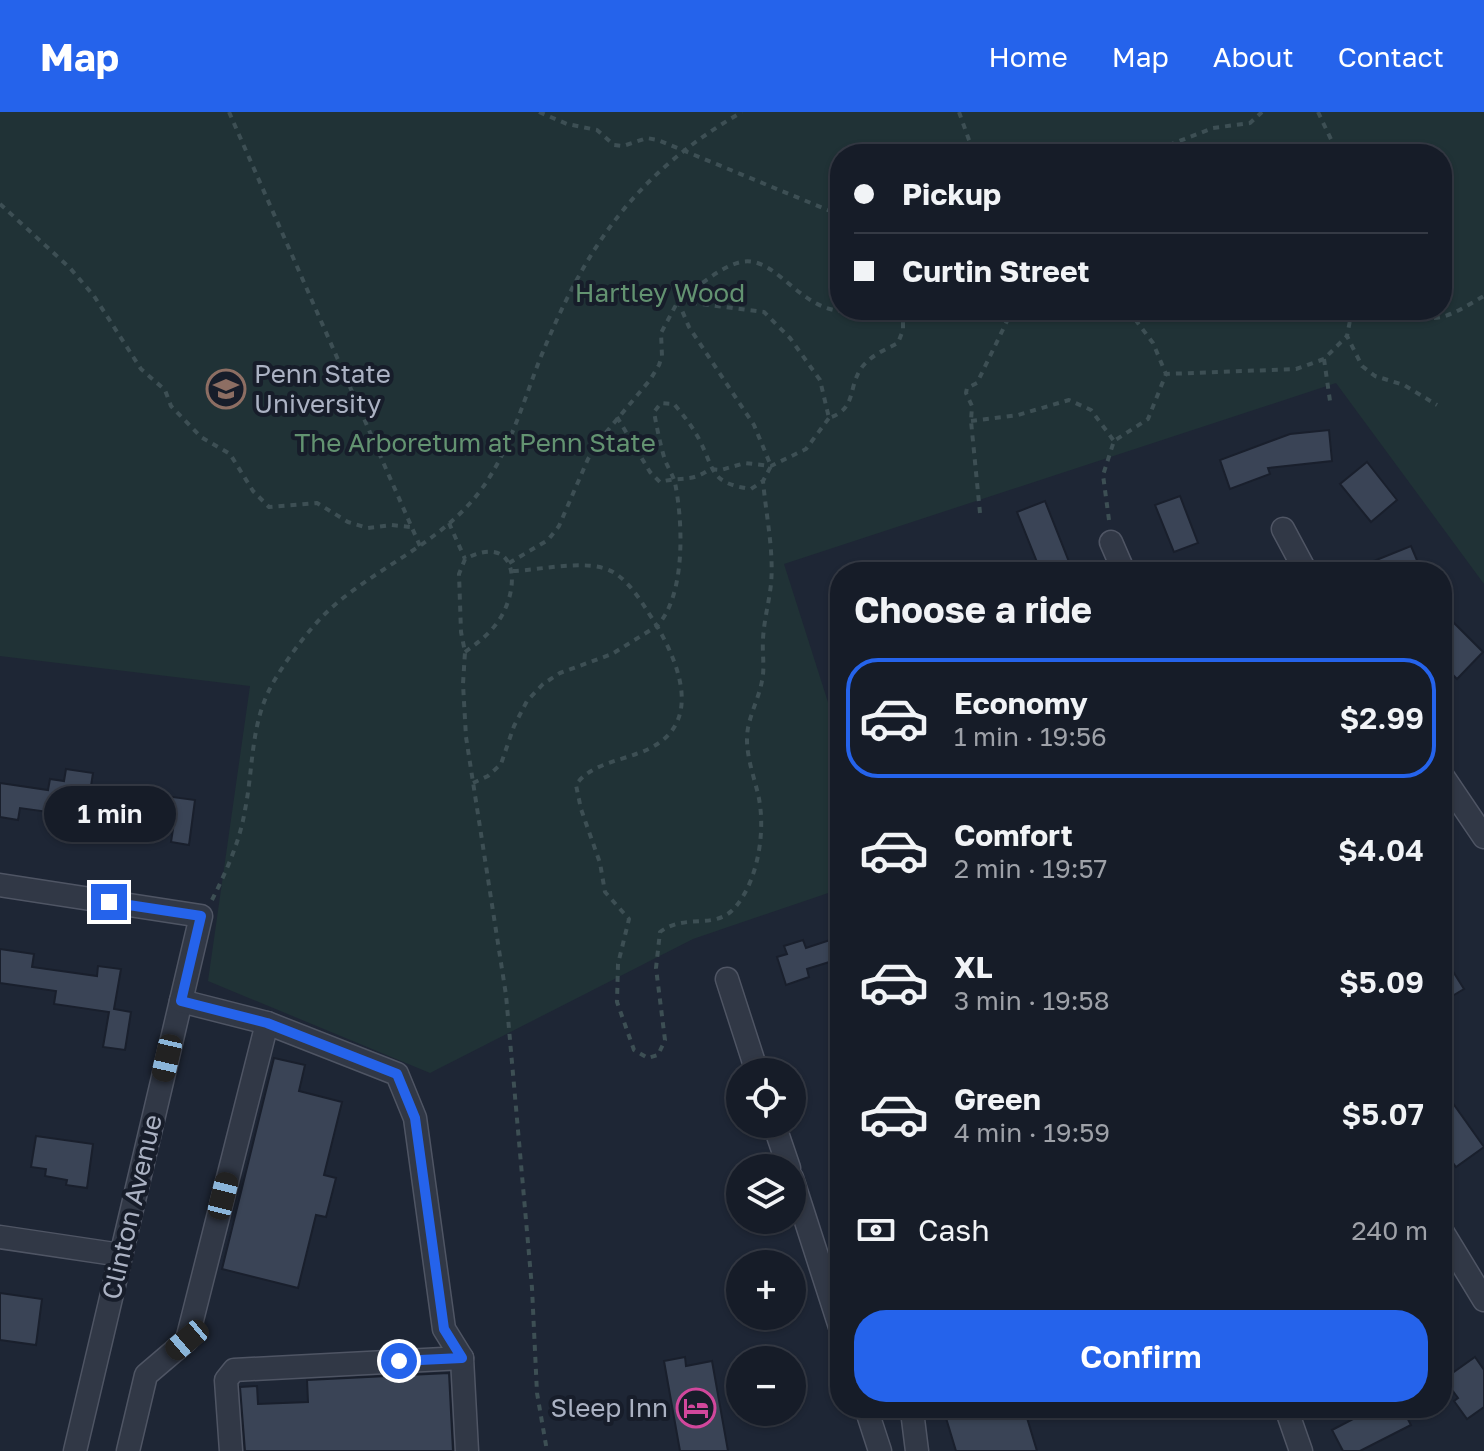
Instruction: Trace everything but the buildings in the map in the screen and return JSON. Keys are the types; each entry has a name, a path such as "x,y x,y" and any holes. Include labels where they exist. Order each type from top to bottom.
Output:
{"street":[{"path":"1283,529 1301,562"},
{"path":"1111,542 1120,562"},
{"path":"1452,790 1484,837"},
{"path":"0,885 201,916"},
{"name":"Clinton Avenue","path":"75,1451 201,916"},
{"path":"727,979 752,1058"},
{"path":"181,1001 267,1023 397,1074 415,1118 444,1329 462,1358 467,1451"},
{"path":"128,1451 146,1375 187,1340 267,1023"},
{"path":"806,1219 830,1290"},
{"path":"0,1237 121,1255"},
{"path":"1452,1247 1484,1300"},
{"path":"231,1451 226,1380 234,1370 462,1358"},
{"path":"869,1418 880,1451"},
{"path":"913,1418 917,1451"},
{"path":"1289,1418 1301,1451"}],"path":[{"path":"229,112 420,546"},
{"path":"539,112 567,124 597,130 614,145 623,146 647,138 830,211"},
{"path":"201,916 211,904 222,881 241,830 254,731 262,705 291,655 330,610 420,546 475,497 494,472 553,331 581,270 603,233 632,196 682,151 742,112"},
{"path":"959,112 970,144"},
{"path":"1172,144 1213,128 1250,123 1262,112"},
{"path":"1318,112 1333,144"},
{"path":"0,204 70,268 94,296 141,369 165,390 171,406 201,437 230,454 253,491 269,507 317,503 348,522 368,528 391,525 410,527"},
{"path":"509,563 527,555 554,534 588,459 659,365 662,356 661,333 678,301 730,266 749,261 768,269 810,302 830,310"},
{"path":"1452,312 1484,296"},
{"path":"678,301 764,312 790,338 820,380 829,418"},
{"path":"678,301 689,327 754,425 771,466"},
{"path":"617,417 650,472 660,482 674,478 696,479 710,469 721,470 745,463 771,466 806,449 829,418 841,414 859,371 872,357 898,343 903,320"},
{"path":"980,513 972,406 966,393 967,388 977,383 1008,320"},
{"path":"1111,542 1103,475 1114,441 1148,419 1166,374 1153,343 1136,320"},
{"path":"1166,374 1296,369 1324,359 1347,336 1350,320"},
{"path":"1347,336 1362,366 1375,376 1404,385 1437,405"},
{"path":"1324,359 1330,401"},
{"path":"971,421 1018,415 1069,400 1091,410 1114,441"},
{"path":"473,783 488,776 501,764 514,726 527,701 543,684 560,673 612,654 657,626 667,614 676,588 680,514 674,478 666,463 657,430 654,412 661,403 674,404 702,445 710,469 730,485 751,489 763,481 771,466"},
{"path":"513,571 589,565 613,572 631,588 657,626 667,643 680,682 683,710 677,723 659,744 587,774 576,785 600,863 605,892 629,919 618,964 617,1002 634,1050 648,1058 658,1055 665,1040 656,968 660,932 682,921 710,921 726,915 737,906 755,866 761,819 758,794 751,775 748,729 763,678 763,642 771,583 763,481"},
{"path":"449,523 465,559"},
{"path":"465,652 483,639 500,619 510,597 513,571 497,553 480,551 465,559 459,574 461,632 465,652 465,724 506,995 532,1288 537,1393 547,1451"}],"green space":[{"name":"The Arboretum at Penn State","path":"0,112 1484,112 1484,584 1336,383 784,564 830,709 830,892 693,939 430,1073 208,981 250,686 0,656"}],"place":[{"name":"Penn State University","path":"226,389"},
{"name":"Sleep Inn","path":"696,1408"}],"route":[{"path":"109,902 201,916 181,1001 267,1023 397,1074 415,1118 444,1329 462,1358 399,1361"}],"park label":[{"name":"Hartley Wood","path":"660,293"}]}
